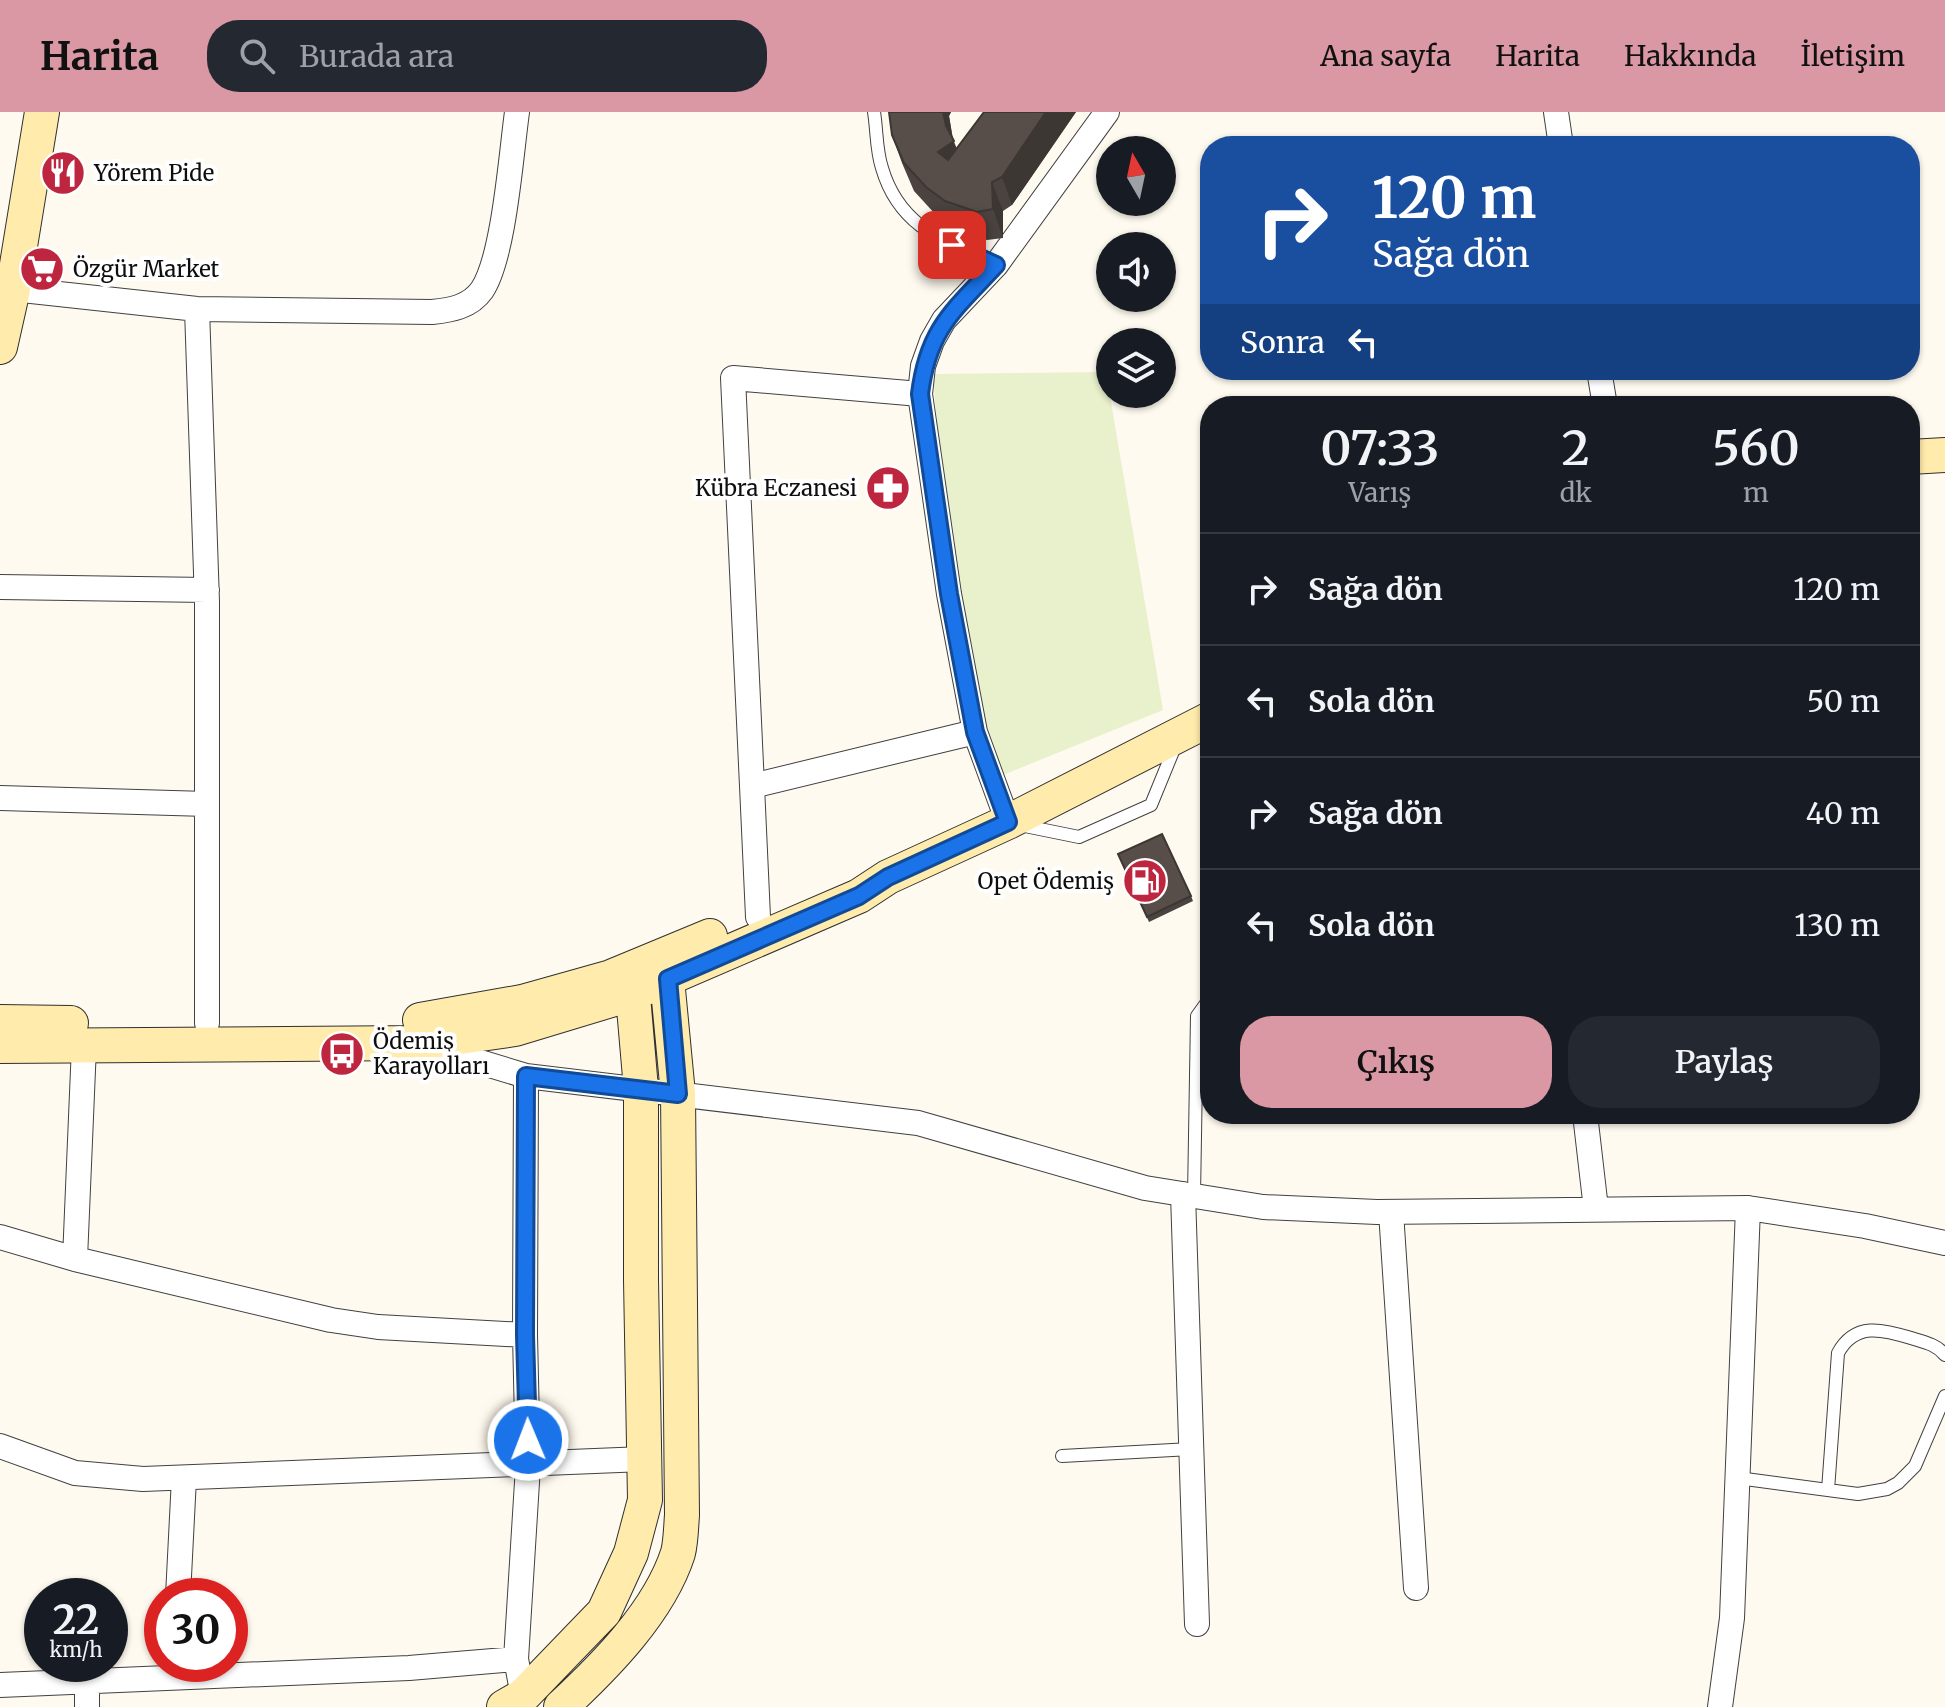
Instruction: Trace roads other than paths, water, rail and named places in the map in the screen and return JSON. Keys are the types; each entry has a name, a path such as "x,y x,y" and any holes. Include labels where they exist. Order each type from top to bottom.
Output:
{"main road":[{"path":"0,347 13,289 42,112"},
{"path":"1920,456 1945,455"},
{"path":"0,1046 417,1043 515,1029 666,967 859,896 888,877 1008,822 1195,726"},
{"path":"666,967 758,917 847,881 888,877"},
{"path":"561,1707 596,1675 637,1625 655,1600 678,1552 682,1515 678,1094 666,967"},
{"path":"0,1022 422,1020 632,981"},
{"path":"513,1702 604,1612 631,1553 645,1500 641,1089 632,981"}],"street":[{"path":"13,289 197,309 432,312 458,309 481,292 496,259 517,112"},
{"path":"1008,822 975,732 949,594 920,394 923,366 944,320 996,265 1107,112"},
{"path":"1556,112 1560,136"},
{"path":"197,309 207,590 207,1023"},
{"path":"758,917 733,378 920,394"},
{"path":"0,587 207,590"},
{"path":"752,786 975,732"},
{"path":"0,798 207,804"},
{"path":"417,1043 526,1076 918,1123 1145,1188 1263,1207 1391,1212 1748,1208 1865,1226 1945,1243"},
{"path":"75,1259 84,1046"},
{"path":"513,1702 528,1466 526,1076"},
{"path":"1586,1124 1596,1209"},
{"path":"1189,1195 1191,1449 1197,1624"},
{"path":"1720,1707 1732,1618 1748,1208"},
{"path":"1391,1212 1416,1588"},
{"path":"0,1237 75,1259 331,1320 378,1327 525,1335"},
{"path":"0,1446 75,1473 143,1479 644,1459"},
{"path":"179,1578 184,1478"},
{"path":"248,1670 409,1668 516,1659"},
{"path":"0,1685 87,1682 87,1707"}],"lane":[{"path":"874,112 881,166 904,211 929,235 996,265"},
{"path":"1008,822 1079,837 1151,805 1195,726"},
{"path":"1189,1195 1197,1016 1200,1012"},
{"path":"1828,1490 1838,1353 1846,1341 1861,1331 1882,1329 1935,1346 1945,1355"},
{"path":"1738,1478 1868,1493 1898,1483 1915,1466 1945,1396"},
{"path":"1062,1456 1191,1449"}],"place":[{"name":"Yörem Pide","path":"63,173"},
{"name":"Özgür Market","path":"42,269"},
{"name":"Kübra Eczanesi","path":"888,488"},
{"name":"Opet Ödemiş","path":"1145,881"},
{"name":"Ödemiş Karayolları","path":"342,1054"}]}
